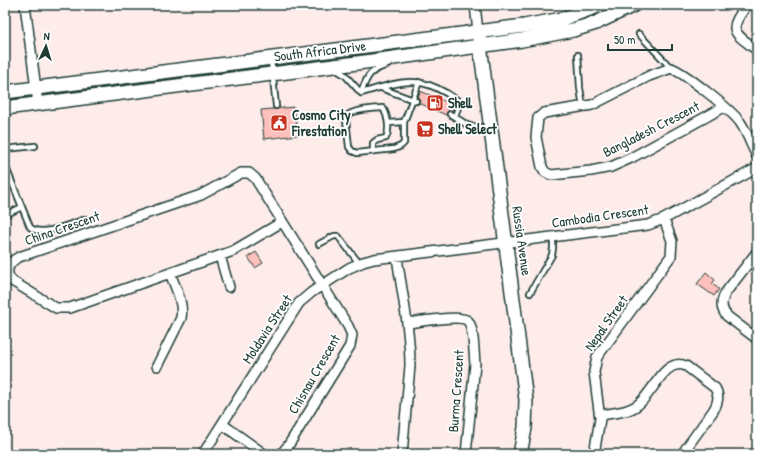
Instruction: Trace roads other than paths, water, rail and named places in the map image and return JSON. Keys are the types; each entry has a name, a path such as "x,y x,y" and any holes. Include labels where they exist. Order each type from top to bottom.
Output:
{"street":[{"path":"24,5 38,104"},
{"path":"475,5 478,32"},
{"name":"South Africa Drive","path":"5,92 550,22 578,14 601,5"},
{"name":"South Africa Drive","path":"5,108 413,55 550,35 573,30 611,17 634,5"},
{"path":"747,5 736,20 735,30 742,39 757,50"},
{"name":"Russia Avenue","path":"478,32 526,400 526,428 520,454"},
{"name":"Bangladesh Crescent","path":"724,107 631,158 611,167 557,175 548,174 542,167 536,137 538,118 544,113 549,111 583,107 597,103 649,76 671,68 686,77 724,107 740,124 757,156"},
{"name":"Cambodia Crescent","path":"506,244 642,226 654,223 757,168"},
{"name":"China Crescent","path":"282,222 237,249 220,256 70,308 59,309 52,306 8,277 8,271 11,263 19,257 205,193 232,177 241,173 249,173 255,178 323,285"},
{"name":"Nepal Street","path":"594,454 600,424 594,372 597,357 671,256 672,241 664,219"},
{"name":"Moldavia Street","path":"204,454 299,303 307,295 359,263 506,244"},
{"path":"757,252 722,298 721,306 727,316 757,339"},
{"path":"220,256 229,287"},
{"path":"397,257 407,323 410,366 402,454"},
{"path":"157,366 182,314 181,306 170,273"},
{"name":"Chisnau Crescent","path":"280,454 288,446 352,342 351,332 323,285"},
{"name":"Burma Crescent","path":"407,323 457,318 466,320 470,324 475,364 466,454"},
{"path":"600,415 635,407 642,401 669,368 675,364 686,366 715,388 718,399 717,406 682,454"},
{"path":"222,424 264,454"}],"lane":[{"path":"639,34 671,68"},
{"path":"361,93 368,76 376,69 413,55"},
{"path":"578,55 583,107"},
{"path":"271,59 276,106"},
{"path":"330,66 345,75 361,93"},
{"path":"361,93 407,82 419,82 457,100 458,105 453,115 462,123 469,126 490,128"},
{"path":"373,151 374,143 377,140 386,138 388,123 383,108 356,111 347,116 346,120 349,147 352,151 357,153 394,149 401,146 404,143 404,122 414,100 419,82"},
{"path":"381,88 414,100"},
{"path":"388,123 404,122"},
{"path":"5,149 35,146"},
{"path":"5,165 6,173 30,227 34,231 40,232 49,230 86,219"},
{"path":"5,215 22,207"},
{"path":"319,244 334,236 338,236 359,263"},
{"path":"530,293 552,255 553,237"}],"place":[{"name":"Shell","path":"435,103"},
{"name":"Cosmo City Firestation","path":"279,123"},
{"name":"Shell Select","path":"425,129"}]}
